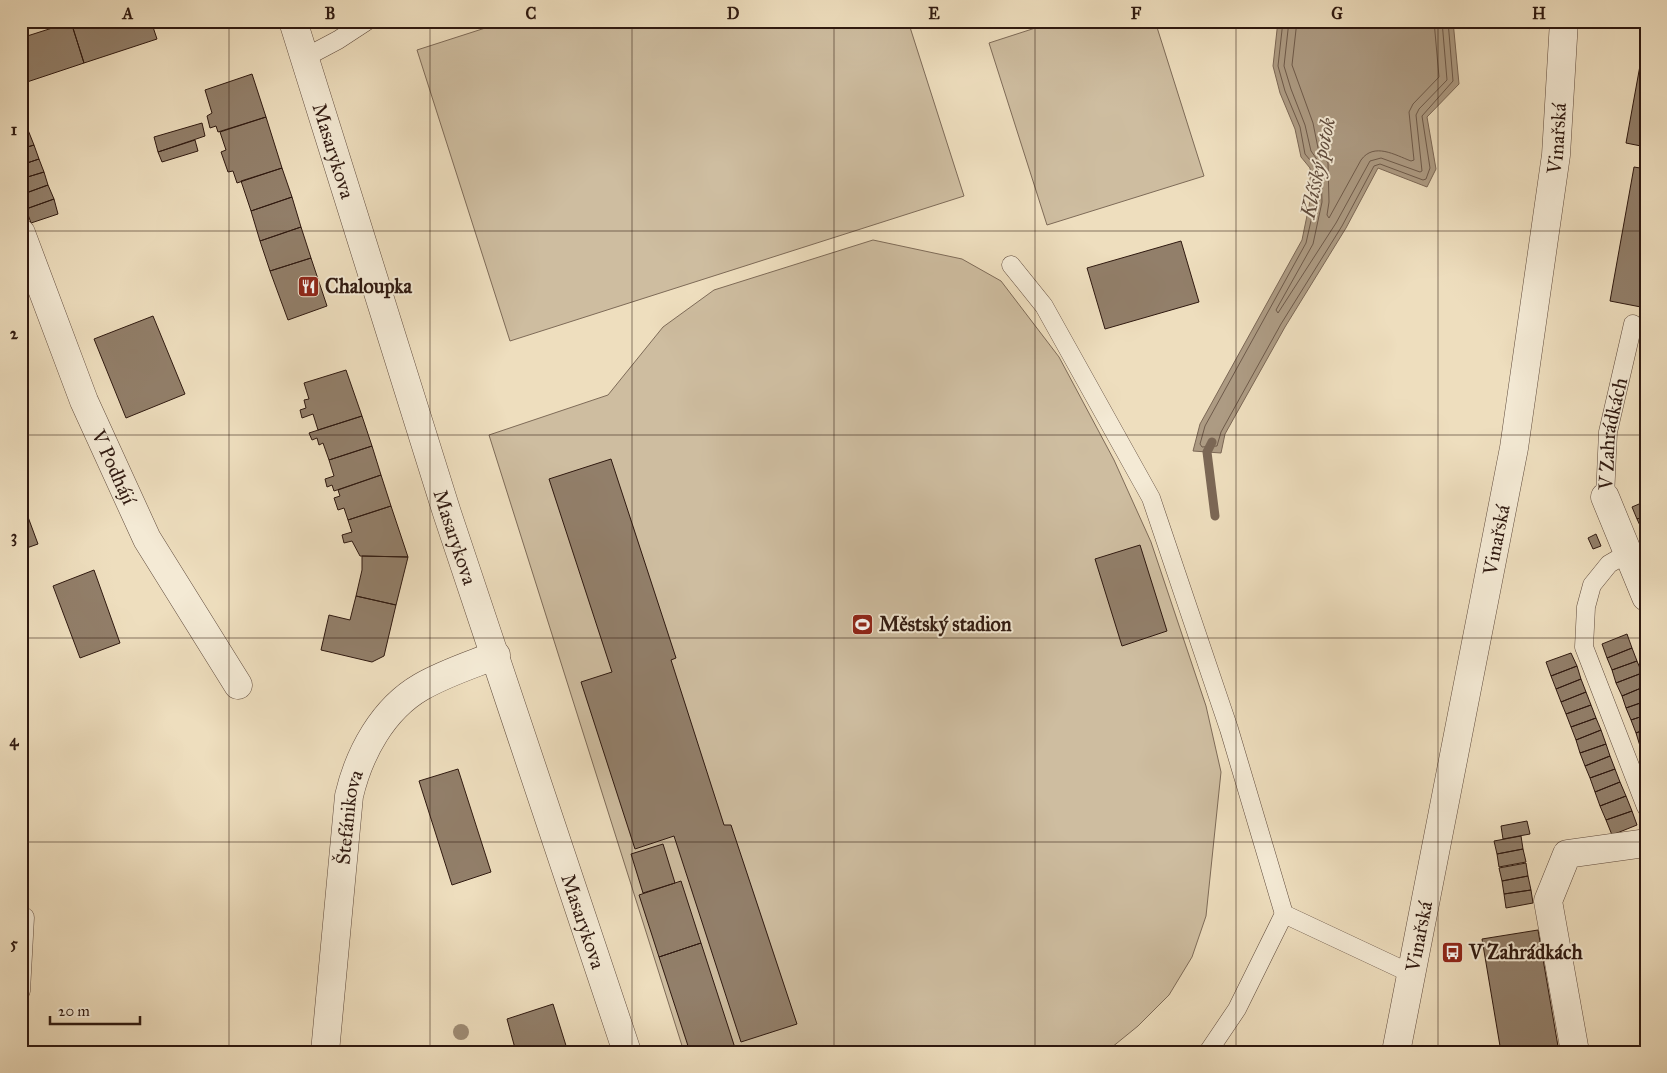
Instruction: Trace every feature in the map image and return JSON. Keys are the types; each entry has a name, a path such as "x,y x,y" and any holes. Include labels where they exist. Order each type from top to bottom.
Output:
{"street":[{"name":"Masarykova","path":"293,21 396,356 627,1052"},
{"name":"Vinařská","path":"1396,1052 1514,448 1556,155 1564,21"},
{"name":"V Podhájí","path":"21,233 84,401 147,538 238,685"},
{"name":"V Zahrádkách","path":"1605,497 1646,597"},
{"name":"Štefánikova","path":"325,1052 349,796 354,771 366,748 396,706 420,687 496,655"},
{"path":"1575,1052 1548,901 1567,854 1646,843"}],"lane":[{"path":"304,58 338,40 367,21"},
{"path":"1011,265 1044,306 1151,498 1229,729 1284,914 1237,1009 1208,1052"},
{"name":"V Zahrádkách","path":"1605,497 1608,432 1633,324"},
{"path":"1628,553 1609,564 1592,585 1586,607 1584,647 1646,807"},
{"path":"1284,914 1412,974"},
{"path":"21,991 25,917"}],"shaded area":[{"path":"507,21 908,21 964,196 510,341 417,50"},
{"path":"1057,21 1155,21 1204,176 1047,225 989,43"},
{"name":"Městský stadion","path":"873,240 962,259 1001,281 1059,357 1114,460 1151,542 1206,706 1221,772 1206,916 1192,957 1169,995 1138,1026 1106,1052 684,1052 489,435 608,395 663,327 714,290"}],"water":[{"path":"1278,21 1453,21 1459,84 1427,117 1436,169 1427,187 1378,168 1346,228 1285,327 1225,434 1221,453 1193,451 1200,424 1302,240 1310,201 1310,168 1301,157 1295,129 1280,93 1273,66"}],"building":[{"path":"151,21 157,39 84,63 71,22"},
{"path":"71,22 84,63 21,84 21,38"},
{"path":"1641,60 1646,61 1646,147 1626,143"},
{"path":"252,74 266,117 218,132 216,126 210,128 207,116 212,113 205,90"},
{"path":"23,117 28,130 21,132 21,118"},
{"path":"266,117 282,168 237,183 233,171 228,172 221,152 226,150 220,132"},
{"path":"202,123 205,136 158,152 154,137"},
{"path":"28,130 34,145 21,149 21,132"},
{"path":"195,140 198,151 162,162 158,152"},
{"path":"34,145 39,159 21,165 21,149"},
{"path":"39,159 44,172 21,179 21,165"},
{"path":"1634,167 1646,169 1646,308 1610,301"},
{"path":"282,168 292,197 251,211 241,181"},
{"path":"44,172 48,185 23,194 21,179"},
{"path":"48,185 54,199 26,209 21,195"},
{"path":"292,197 301,227 260,241 251,211"},
{"path":"54,199 58,214 31,223 26,209"},
{"path":"301,227 311,258 270,271 260,241"},
{"path":"1181,241 1199,302 1105,329 1087,268"},
{"path":"311,258 327,306 288,320 270,271"},
{"path":"153,316 185,394 126,418 94,339"},
{"path":"346,370 362,416 318,430 313,414 302,418 300,410 306,408 304,400 309,399 304,383"},
{"path":"362,416 372,446 329,460 323,443 319,445 317,438 312,440 309,433"},
{"path":"372,446 381,475 334,491 332,485 327,487 325,479 334,476 329,460"},
{"path":"611,459 676,658 671,660 724,825 731,825 797,1024 741,1042 674,836 635,849 581,682 612,672 549,479"},
{"path":"381,475 391,506 348,520 344,508 338,510 334,498 340,496 338,490"},
{"path":"21,498 38,544 21,550"},
{"path":"1646,501 1646,516 1637,519 1632,507"},
{"path":"391,506 408,557 360,556 352,541 344,543 342,535 352,532 348,520"},
{"path":"1646,516 1646,530 1643,532 1637,519"},
{"path":"1596,534 1601,546 1593,549 1588,538"},
{"path":"1140,545 1167,631 1122,646 1095,559"},
{"path":"362,556 408,557 396,605 356,596 362,570"},
{"path":"94,570 120,643 80,658 53,586"},
{"path":"356,596 396,605 384,656 372,662 321,650 329,615 350,620"},
{"path":"1627,634 1632,648 1607,658 1602,644"},
{"path":"1632,648 1637,661 1612,670 1607,658"},
{"path":"1571,653 1577,666 1551,676 1546,662"},
{"path":"1637,661 1642,673 1616,683 1612,670"},
{"path":"1577,666 1581,679 1556,689 1551,676"},
{"path":"1642,673 1646,686 1622,696 1616,683"},
{"path":"1581,679 1586,692 1561,702 1556,689"},
{"path":"1646,686 1646,701 1626,708 1622,696"},
{"path":"1586,692 1591,705 1566,714 1561,702"},
{"path":"1646,701 1646,715 1631,720 1626,708"},
{"path":"1591,705 1596,718 1571,727 1566,714"},
{"path":"1646,715 1646,729 1636,733 1631,720"},
{"path":"1596,718 1601,730 1576,740 1571,727"},
{"path":"1646,729 1646,744 1640,746 1636,733"},
{"path":"1601,730 1606,744 1580,753 1576,740"},
{"path":"1606,744 1610,756 1585,766 1580,753"},
{"path":"1610,756 1615,769 1590,778 1585,766"},
{"path":"458,769 491,872 452,885 419,781"},
{"path":"1615,769 1620,782 1595,792 1590,778"},
{"path":"1620,782 1626,796 1600,806 1595,792"},
{"path":"1626,796 1632,811 1606,820 1600,806"},
{"path":"1632,811 1637,825 1612,835 1606,820"},
{"path":"1527,821 1530,834 1503,839 1501,826"},
{"path":"1521,836 1523,849 1497,854 1494,841"},
{"path":"663,844 675,883 643,893 631,854"},
{"path":"1523,849 1526,862 1499,867 1497,854"},
{"path":"1526,863 1528,876 1502,881 1499,868"},
{"path":"1528,876 1531,890 1504,894 1502,881"},
{"path":"681,881 701,943 659,957 639,895"},
{"path":"1531,890 1533,903 1506,908 1504,894"},
{"path":"1538,930 1559,1052 1501,1052 1482,939"},
{"path":"701,943 736,1051 734,1052 690,1052 659,957"},
{"path":"553,1004 568,1052 516,1052 507,1019"}],"waterway":[{"name":"Klíšský potok","path":"1212,442 1207,452 1215,516"}],"place":[{"name":"Chaloupka","path":"309,286"},
{"name":"Městský stadion","path":"863,624"},
{"name":"V Zahrádkách","path":"1453,952"}]}
